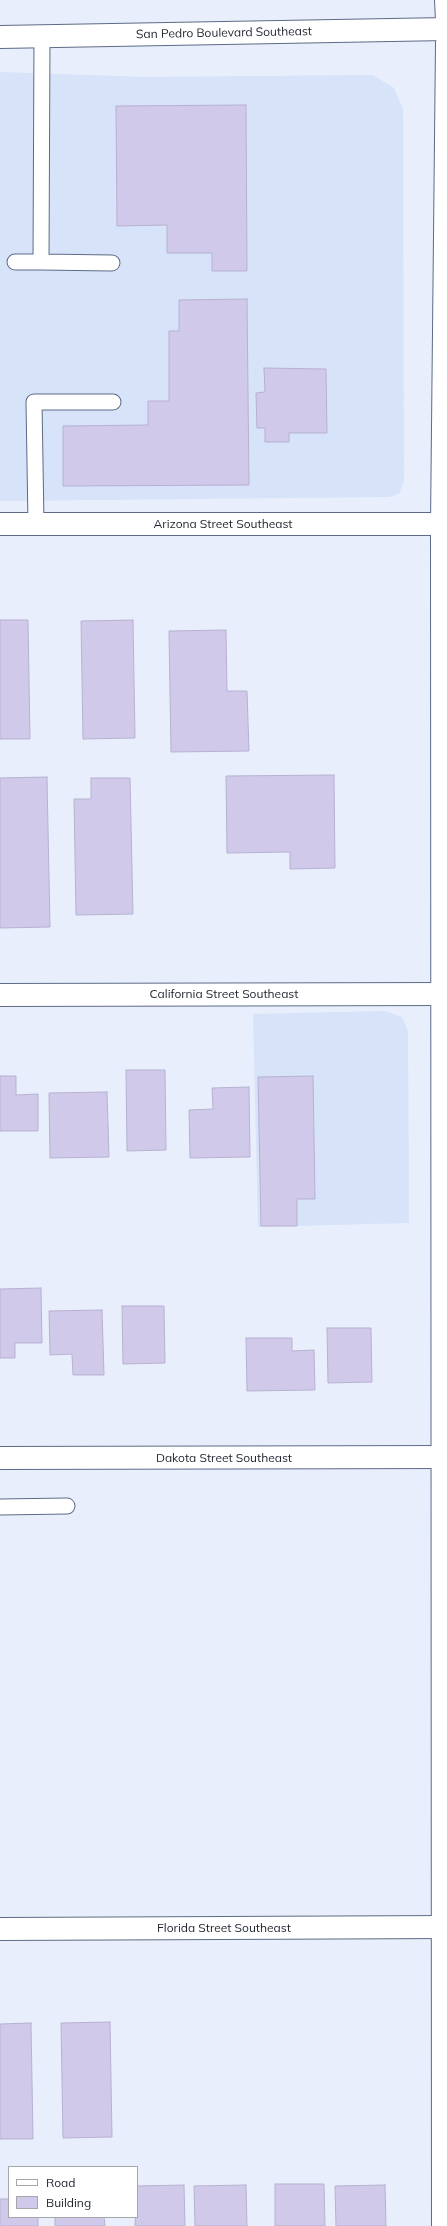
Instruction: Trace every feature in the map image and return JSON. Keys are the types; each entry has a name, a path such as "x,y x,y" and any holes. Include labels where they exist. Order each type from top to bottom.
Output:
{"street":[{"path":"446,0 447,21"},
{"name":"San Pedro Boulevard Southeast","path":"0,37 447,29"},
{"path":"443,2226 445,1927 444,524 447,43"},
{"name":"Arizona Street Southeast","path":"0,524 444,524"},
{"name":"California Street Southeast","path":"0,995 445,994"},
{"name":"Dakota Street Southeast","path":"0,1458 445,1457"},
{"name":"Florida Street Southeast","path":"0,1929 445,1927"}],"lane":[{"path":"41,262 42,36"},
{"path":"15,262 112,263"},
{"path":"36,524 34,402 113,402"},
{"path":"0,1507 67,1506"}],"shaded area":[{"path":"0,72 146,77 373,75 394,88 403,109 404,481 399,494 389,497 0,501"},
{"path":"384,1011 402,1017 408,1032 409,1223 258,1227 253,1014"}],"building":[{"path":"246,105 247,271 212,271 212,253 167,253 167,225 117,226 116,106"},
{"path":"247,299 249,485 63,486 63,426 148,425 148,401 169,401 169,331 179,331 179,300"},
{"path":"264,368 326,369 327,433 289,433 289,442 265,442 265,428 257,428 256,393 265,392"},
{"path":"0,620 28,620 30,739 0,739"},
{"path":"133,620 135,738 83,739 81,621"},
{"path":"226,630 227,691 247,691 249,751 171,752 169,631"},
{"path":"334,775 335,868 290,869 290,852 227,853 226,776"},
{"path":"47,777 50,927 0,928 0,778"},
{"path":"91,778 130,778 133,914 76,915 74,799 91,799"},
{"path":"126,1070 165,1070 166,1150 127,1151"},
{"path":"0,1076 16,1076 16,1095 38,1094 38,1131 0,1131"},
{"path":"313,1076 315,1199 297,1199 297,1226 261,1226 258,1077"},
{"path":"249,1087 250,1157 190,1158 189,1110 213,1109 212,1088"},
{"path":"107,1092 109,1157 50,1158 49,1093"},
{"path":"41,1288 42,1343 15,1343 15,1358 0,1358 0,1289"},
{"path":"122,1306 164,1306 165,1363 123,1364"},
{"path":"102,1310 104,1375 73,1375 72,1354 50,1355 49,1311"},
{"path":"327,1328 371,1328 372,1382 328,1383"},
{"path":"246,1338 292,1338 292,1351 314,1350 315,1390 247,1391"},
{"path":"110,2022 112,2137 63,2138 61,2023"},
{"path":"31,2023 33,2139 0,2139 0,2024"},
{"path":"275,2184 324,2184 325,2226 275,2226"},
{"path":"184,2185 185,2226 135,2226 135,2218 138,2218 138,2186"},
{"path":"246,2185 247,2226 195,2226 194,2186"},
{"path":"385,2185 386,2226 336,2226 335,2186"},
{"path":"0,2199 8,2199 8,2218 38,2218 38,2226 0,2226"},
{"path":"55,2218 104,2218 105,2226 55,2226"}]}
